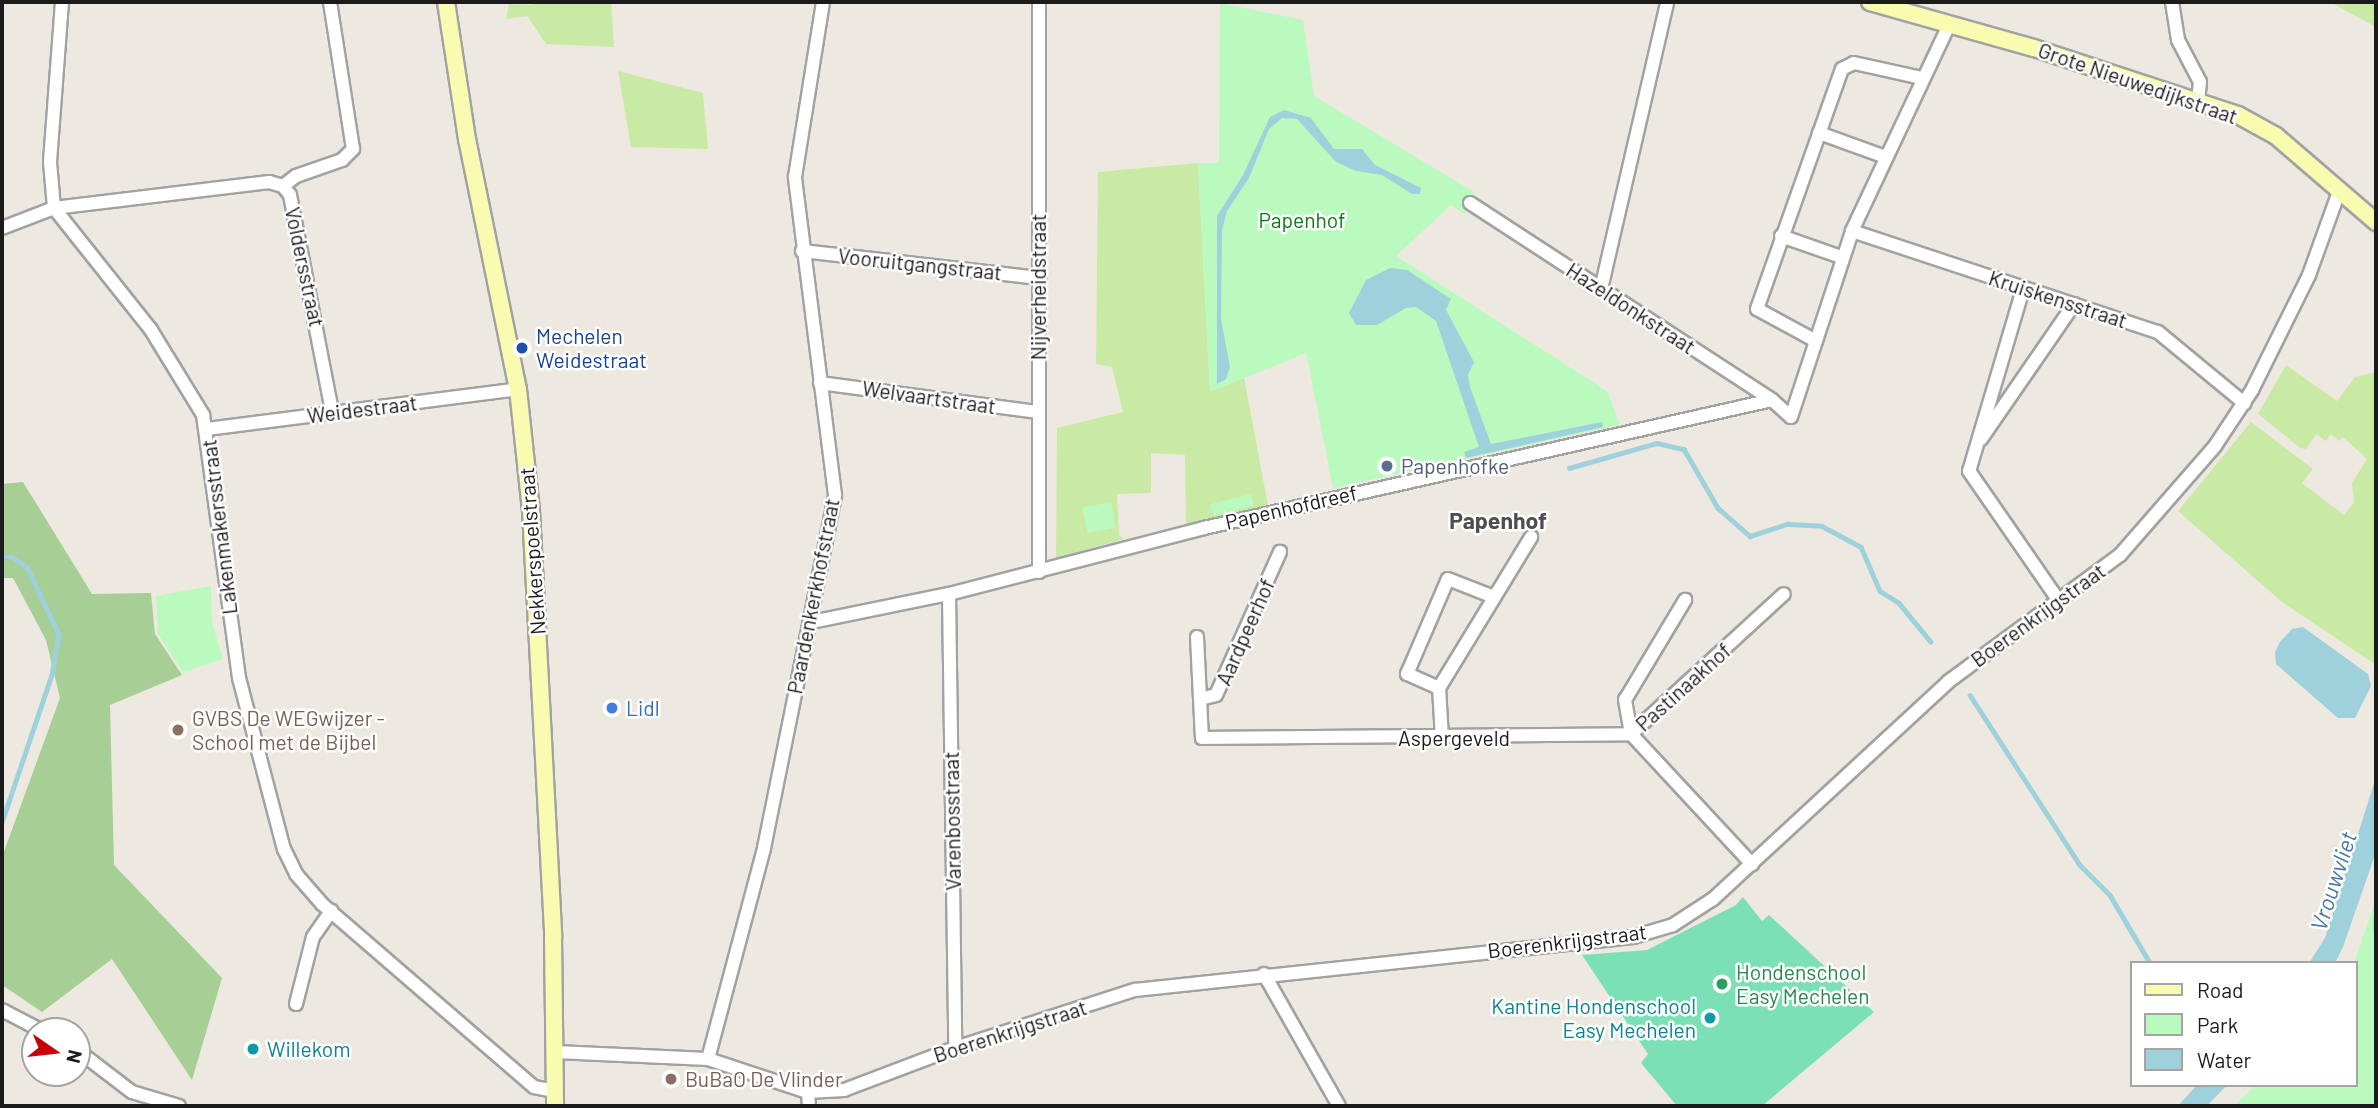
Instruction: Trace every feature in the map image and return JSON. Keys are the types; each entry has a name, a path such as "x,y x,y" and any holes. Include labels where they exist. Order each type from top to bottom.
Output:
{"main road":[{"name":"Nekkerspoelstraat","path":"446,2 467,139 518,389 531,511 542,691 556,1052 555,1099"},
{"name":"Grote Nieuwedijkstraat","path":"1880,3 2238,115 2276,136 2376,222"}],"street":[{"path":"54,208 50,162 62,2"},
{"path":"283,186 296,176 342,160 354,149 330,2"},
{"name":"Paardenkerkhofstraat","path":"708,1059 764,848 812,622 835,495 802,251 795,177 823,2"},
{"name":"Nijverheidstraat","path":"1039,2 1039,572"},
{"path":"1601,289 1667,2"},
{"path":"2172,2 2178,40 2200,82 2198,102"},
{"path":"1922,78 1847,64 1781,236 1757,309 1816,341 1842,257 1883,156 1950,23"},
{"path":"1819,133 1883,156"},
{"name":"Voldersstraat","path":"2,228 54,208 269,182 283,186 290,195 332,412"},
{"name":"Boerenkrijgstraat","path":"556,1052 708,1059 808,1092 844,1090 955,1048 1135,990 1264,974 1633,937 1673,925 1713,899 1949,681 2120,555 2215,446 2244,403 2309,275 2340,189"},
{"name":"Hazeldonkstraat","path":"1470,203 1772,400 1791,417 1816,341"},
{"name":"Lakenmakersstraat","path":"54,208 151,330 207,429 222,575 239,678 266,792 296,874 331,911 534,1087 555,1099"},
{"name":"Kruiskensstraat","path":"1852,231 2158,331 2244,403"},
{"path":"1781,236 1842,257"},
{"name":"Vooruitgangstraat","path":"802,251 1039,278"},
{"path":"2023,289 1974,448 1972,480 2059,601"},
{"path":"1974,448 2074,304"},
{"name":"Welvaartstraat","path":"820,383 1038,412"},
{"name":"Weidestraat","path":"207,429 518,389"},
{"name":"Papenhofdreef","path":"812,622 949,594 1204,527 1772,400"},
{"path":"1442,738 1439,688 1531,537"},
{"name":"Aardpeerhof","path":"1200,699 1216,695 1280,552"},
{"path":"1439,688 1407,674 1448,579 1494,597"},
{"name":"Varenbosstraat","path":"949,594 955,1048"},
{"name":"Pastinaakhof","path":"1631,734 1784,594"},
{"name":"Pastinaakhof","path":"1631,734 1625,700 1685,600"},
{"name":"Aspergeveld","path":"1197,637 1202,738 1442,738 1631,734"},
{"path":"1631,734 1752,864"},
{"path":"296,1004 313,937 331,911"},
{"path":"1264,974 1339,1106"},
{"path":"2,1010 21,1020"},
{"path":"91,1060 132,1091 179,1106"},
{"path":"808,1092 809,1106"}],"green space":[{"path":"533,2 611,2 614,47 546,44 527,16 506,19 509,4 532,5"},
{"path":"2330,2 2376,2 2376,27"},
{"name":"Papenhof","path":"1220,3 1303,20 1314,96 1474,192 1465,214 1451,205 1396,256 1607,391 1620,425 1333,488 1306,353 1210,392 1198,163 1219,163"},
{"path":"618,71 703,93 708,149 631,147"},
{"path":"1198,163 1210,391 1244,378 1268,505 1186,526 1185,455 1151,453 1151,493 1117,494 1119,535 1124,539 1056,558 1057,428 1123,412 1112,367 1096,364 1098,172"},
{"path":"2286,365 2337,401 2355,377 2376,372 2376,665 2282,602 2178,511 2251,422 2313,469 2302,483 2344,515 2354,503 2352,483 2367,459 2343,437 2339,441 2331,434 2326,441 2316,434 2306,449 2300,448 2258,414"},
{"path":"23,482 92,594 151,593 155,634 182,675 110,705 114,865 222,978 192,1080 112,959 42,1012 2,985 2,857 60,698 46,640 13,578 2,578 2,484"},
{"path":"1251,494 1254,506 1213,516 1210,504"},
{"path":"1111,502 1116,528 1087,533 1083,508"},
{"path":"211,586 212,622 223,659 183,672 158,634 156,596"},
{"name":"Hondenschool Easy Mechelen","path":"1743,897 1762,921 1769,915 1874,1012 1762,1106 1677,1106 1641,1063 1648,1054 1582,955 1647,950 1736,905"},
{"path":"2376,899 2376,1106 2234,1106 2254,1087 2357,1087 2357,961 2355,961"}],"water":[{"path":"1284,110 1311,118 1334,149 1362,149 1375,165 1421,188 1420,194 1412,194 1382,175 1356,171 1336,162 1297,119 1282,118 1269,129 1249,178 1227,211 1222,230 1221,319 1230,367 1226,379 1217,384 1217,216 1243,175 1270,117"},
{"path":"1390,268 1407,270 1451,299 1446,310 1474,362 1468,375 1470,387 1491,444 1602,422 1603,427 1466,458 1464,452 1479,447 1436,321 1416,307 1406,308 1377,325 1356,325 1349,313 1366,280"},
{"path":"2303,627 2368,674 2371,686 2355,718 2338,718 2276,664 2275,652 2280,642 2292,629"},
{"name":"Vrouwvliet","path":"2376,777 2376,852 2343,947 2336,961 2310,961 2325,938"},
{"path":"2195,1087 2225,1087 2207,1106 2178,1106"}],"waterway":[{"path":"1569,468 1657,443 1684,449 1718,508 1750,536 1788,524 1822,526 1861,547 1880,591 1899,603 1931,642"},
{"path":"2,557 12,557 27,567 59,634 52,675 2,823"},
{"path":"1970,695 2080,865 2110,895 2149,961"},
{"path":"2376,918 2376,928"}],"place":[{"name":"Mechelen Weidestraat","path":"522,348"},
{"name":"Papenhofke","path":"1387,466"},
{"name":"Lidl","path":"612,708"},
{"name":"GVBS De WEGwijzer - School met de Bijbel","path":"178,730"},
{"name":"Hondenschool Easy Mechelen","path":"1722,984"},
{"name":"Kantine Hondenschool Easy Mechelen","path":"1710,1018"},
{"name":"Willekom","path":"253,1049"},
{"name":"BuBaO De Vlinder","path":"671,1079"}],"district":[{"name":"Papenhof","path":"1498,520"}]}
